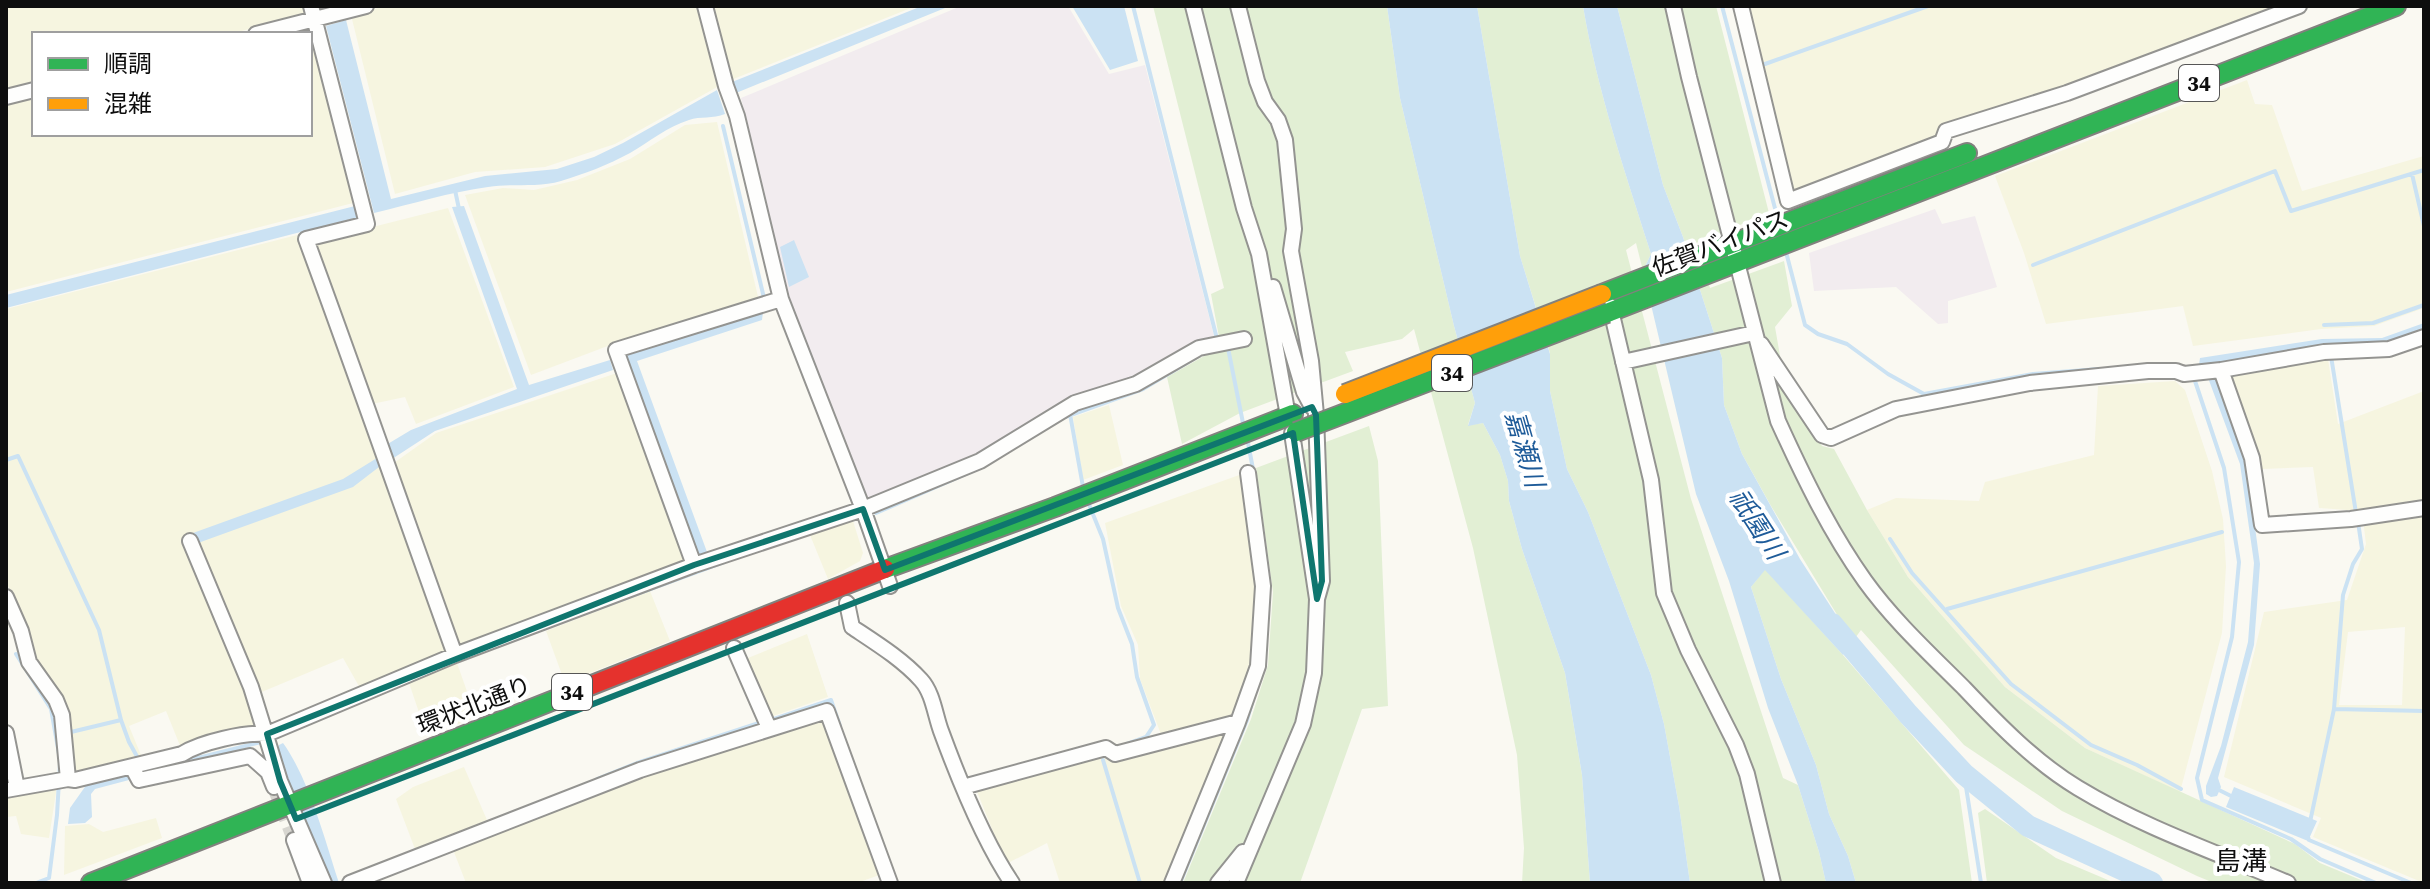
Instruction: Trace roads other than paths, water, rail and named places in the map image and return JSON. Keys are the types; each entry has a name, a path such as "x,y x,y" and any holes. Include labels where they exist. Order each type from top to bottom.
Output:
{"highway":[{"name":"佐賀バイパス","path":"1055,507 1612,312 1738,262 1993,150 2352,6"},
{"name":"佐賀バイパス","path":"1188,474 1290,425 1606,292 1733,243 2396,6"},
{"name":"環状北通り","path":"131,883 293,811 893,579 1055,507"},
{"name":"環状北通り","path":"91,883 734,648 847,603 893,579"}],"street":[{"path":"263,32 323,14 366,6"},
{"path":"705,6 737,116 781,299 893,579"},
{"path":"1193,6 1244,208 1259,254 1317,599 1314,673 1303,724 1236,883"},
{"path":"1238,6 1257,81 1285,140 1294,229 1291,251 1311,361 1316,415 1322,581 1317,599"},
{"path":"1673,6 1778,421 1798,465 1865,581 1893,616 2004,730 2077,787 2114,808 2288,883"},
{"path":"1741,6 1788,201 1942,142 1946,131 2067,93 2299,6"},
{"path":"323,14 367,224 306,239 455,655"},
{"path":"6,97 32,90"},
{"path":"1259,254 1269,273 1304,392 1316,415"},
{"path":"1606,292 1651,480 1664,593 1747,774 1773,883"},
{"path":"700,563 616,350 781,299"},
{"path":"1623,362 1754,333"},
{"path":"1754,333 1822,435 1831,438 1896,409 2030,383 2148,371 2184,374 2221,370 2330,352 2389,349 2424,337"},
{"path":"268,739 455,655 700,563 863,509 980,461 1075,403 1136,384 1199,348 1244,339"},
{"path":"2221,370 2252,458 2262,525 2351,519 2424,508"},
{"path":"1172,883 1258,666 1263,586 1248,473"},
{"path":"190,541 251,687 280,781 324,883"},
{"path":"6,597 21,631 29,662 56,700 62,715 62,781"},
{"path":"847,603 852,627 882,647 921,680 928,690 963,787 1012,883"},
{"path":"734,648 767,723"},
{"path":"350,883 767,723 827,711 890,883"},
{"path":"963,787 1106,748 1115,754 1238,722"},
{"path":"6,733 12,789 75,780 182,754 192,747 256,733 268,739"},
{"path":"139,765 139,780 250,756 268,772 274,787"},
{"path":"294,840 310,883"},
{"path":"1218,883 1242,852 1251,848"}],"water":[{"path":"922,6 950,6 736,93 732,82"},
{"path":"1072,6 1124,6 1138,61 1110,70"},
{"name":"嘉瀬川","path":"1387,6 1477,6 1520,256 1550,354 1550,391 1567,469 1588,512 1651,675 1664,724 1690,883 1590,883 1582,775 1565,673 1522,549 1500,455 1483,423 1468,426 1475,403 1400,98"},
{"path":"1583,6 1617,6 1663,185 1722,358 1724,405 1742,454 1800,559 1853,641 1843,655 1765,570 1751,587 1781,679 1816,765 1829,814 1856,883 1826,883 1798,785 1768,708 1729,581 1696,494 1643,271 1651,254 1604,100"},
{"path":"346,20 391,199 485,176 557,169 594,157 717,90 725,114 681,123 622,157 561,181 474,189 374,213 326,26"},
{"path":"355,206 359,217 6,308 6,295"},
{"path":"464,206 529,385 610,360 613,370 435,431 392,459 386,445 411,430 517,389 452,207"},
{"path":"794,240 809,277 789,287 780,247"},
{"path":"763,312 762,320 637,361 707,552 698,556 625,356"},
{"path":"2424,323 2424,330 2388,342 2323,344 2215,364 2216,377 2246,461 2260,564 2254,645 2218,778 2221,787 2217,796 2211,797 2206,794 2206,786 2221,746 2248,642 2254,563 2240,464 2204,367 2199,365 2200,358 2322,339 2382,338"},
{"path":"377,458 379,467 353,487 198,543 193,533 343,479"},
{"path":"283,743 301,774 339,883 330,883 288,786 278,750"},
{"path":"129,775 129,780 95,789 91,794 92,817 85,823 68,824 70,808 87,784"},
{"path":"2234,787 2317,821 2308,841 2226,807"}],"waterway":[{"path":"1133,6 1218,343"},
{"path":"1722,6 1777,216"},
{"path":"1765,64 1928,6"},
{"path":"723,126 764,298"},
{"path":"2033,265 2275,171 2291,211 2424,170"},
{"path":"2412,174 2424,226"},
{"path":"455,190 459,209"},
{"path":"1786,252 1805,325 1818,334 1847,344 1888,374 1924,394 2033,374 2099,369"},
{"path":"2324,325 2373,323 2424,305"},
{"path":"1225,349 1228,348 1243,423"},
{"path":"1065,417 1143,389 1205,352"},
{"path":"2331,356 2356,513"},
{"path":"2194,378 2224,468 2239,562 2232,637 2197,778 2202,800 2291,839 2320,859 2376,883"},
{"path":"1070,414 1083,487"},
{"path":"1248,443 1254,474"},
{"path":"6,460 18,456 99,630 121,720 139,760"},
{"path":"876,513 982,467"},
{"path":"1088,502 1103,539 1118,608 1132,644 1137,677 1154,725 1146,737 1127,744"},
{"path":"2310,822 2334,709 2343,595 2353,564 2362,549 2358,522"},
{"path":"1947,609 2222,532"},
{"path":"1890,539 1912,573 2011,684 2091,745 2181,789"},
{"path":"593,610 724,562"},
{"name":"祇園川","path":"1832,624 1908,714 1964,774 2028,826 2152,883"},
{"path":"16,654 51,709 59,754"},
{"path":"1180,883 1254,696"},
{"path":"771,720 831,700 840,726"},
{"path":"2334,709 2424,711"},
{"path":"71,732 121,720"},
{"path":"597,779 762,722"},
{"path":"144,768 146,771 265,741"},
{"path":"1103,760 1140,883"},
{"path":"36,883 49,878 60,763"},
{"path":"1964,774 1981,883"},
{"path":"2217,789 2235,798"},
{"path":"2308,837 2411,883"}],"tunnel":[{"path":"274,787 294,840"}],"district":[{"name":"島溝","path":"2241,861"}]}
